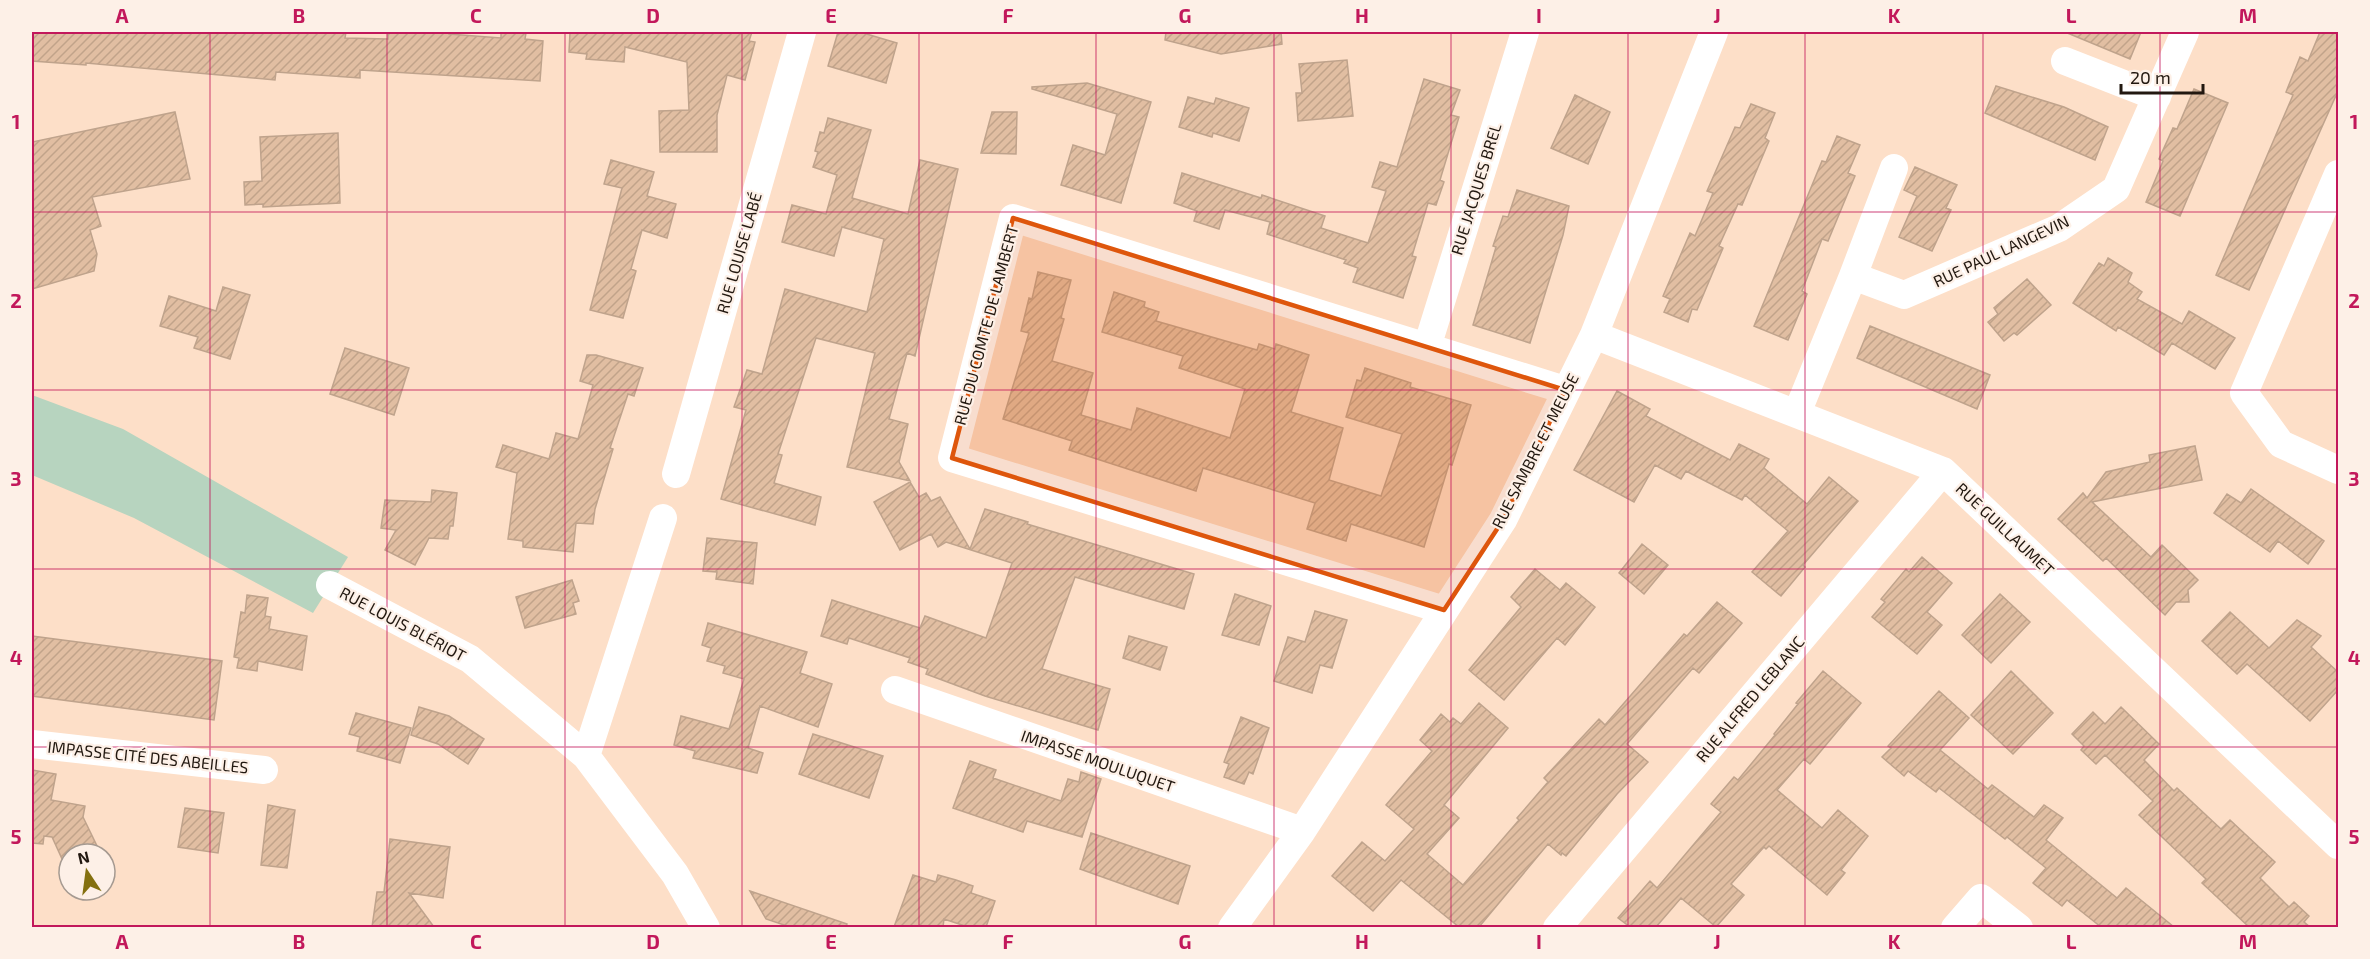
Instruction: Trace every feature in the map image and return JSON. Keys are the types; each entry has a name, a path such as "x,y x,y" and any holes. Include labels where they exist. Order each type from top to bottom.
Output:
{"street":[{"name":"RUE LOUISE LABÉ","path":"676,474 802,32"},
{"name":"RUE JACQUES BREL","path":"1427,347 1525,32"},
{"name":"RUE SAMBRE ET MEUSE","path":"1232,927 1302,831 1503,520 1594,335 1714,32"},
{"name":"RUE PAUL LANGEVIN","path":"1853,276 1904,295 2059,228 2116,189 2186,32"},
{"path":"2065,61 2157,97"},
{"path":"1797,413 1894,168"},
{"path":"2338,174 2244,393 2281,444 2338,470"},
{"name":"RUE DU COMTE DE LAMBERT","path":"1444,610 952,458 1013,218 1565,390"},
{"name":"RUE GUILLAUMET","path":"1594,335 1943,471 2338,844"},
{"name":"RUE ALFRED LEBLANC","path":"1557,927 1943,471"},
{"path":"586,756 663,518"},
{"name":"RUE LOUIS BLÉRIOT","path":"330,585 470,659 586,756 675,874 706,927"},
{"name":"IMPASSE MOULUQUET","path":"895,690 1302,831"},
{"name":"IMPASSE CITÉ DES ABEILLES","path":"32,744 264,770"},
{"path":"1955,927 1981,898 2019,927"}],"highlighted area":[{"path":"1013,218 1565,390 1503,520 1444,610 952,458"}],"green space":[{"path":"32,395 123,429 348,557 313,613 134,518 32,475"}],"building":[{"path":"32,32 346,32 345,38 388,39 388,32 449,32 449,34 501,38 501,32 513,32 526,33 525,39 543,41 540,81 360,70 360,78 276,72 275,80 86,63 86,65 32,61"},
{"path":"570,32 752,32 749,41 755,42 745,80 727,75 717,115 717,152 660,152 659,111 689,110 687,62 625,47 624,62 586,59 587,54 569,52"},
{"path":"838,32 860,32 897,43 886,83 828,66"},
{"path":"1166,32 1281,32 1282,44 1221,54 1165,40"},
{"path":"2065,32 2141,32 2130,59"},
{"path":"2320,32 2338,32 2338,91 2249,290 2216,275 2293,95 2286,92 2300,57 2308,61"},
{"path":"1347,60 1353,116 1298,121 1296,93 1302,93 1299,64"},
{"path":"1424,79 1460,90 1451,115 1459,117 1440,180 1444,182 1436,205 1428,203 1412,256 1416,257 1403,298 1353,282 1358,268 1344,263 1346,260 1267,234 1270,222 1225,210 1219,229 1194,221 1197,211 1174,203 1182,173 1261,198 1262,195 1325,216 1321,228 1368,243 1386,191 1372,187 1380,162 1397,167"},
{"path":"1087,83 1151,102 1121,203 1061,185 1073,145 1105,155 1117,114 1032,89 1032,87"},
{"path":"1996,86 2064,107 2108,127 2095,160 1985,113"},
{"path":"2194,89 2228,103 2180,216 2146,202 2163,161 2159,159 2173,128 2177,129"},
{"path":"1575,95 1610,112 1588,164 1551,148"},
{"path":"1188,97 1214,104 1216,98 1249,108 1239,141 1213,133 1212,137 1179,127"},
{"path":"1751,104 1775,113 1765,138 1769,141 1742,205 1738,204 1719,246 1723,248 1697,310 1692,309 1688,322 1664,312 1670,299 1663,296 1690,233 1695,236 1713,193 1707,191 1735,127 1740,128"},
{"path":"175,112 190,179 92,197 101,226 90,230 97,254 94,271 32,289 32,142"},
{"path":"992,112 1017,112 1016,154 981,153"},
{"path":"828,118 871,130 852,198 908,214 920,160 958,169 915,356 907,353 889,419 908,424 899,462 910,481 847,467 875,353 816,338 778,454 782,455 774,483 821,497 815,525 721,499 746,410 734,407 747,370 762,374 785,289 867,312 884,239 842,227 834,256 782,242 792,205 826,214 837,175 813,167 818,152 815,151 820,132 824,133"},
{"path":"338,133 340,203 263,207 263,204 245,205 244,182 262,181 260,137"},
{"path":"1837,136 1860,145 1848,173 1855,176 1828,241 1822,239 1802,291 1807,294 1788,340 1754,326 1822,161 1826,162"},
{"path":"611,160 654,172 647,196 676,204 667,238 642,230 631,269 636,271 623,318 590,310 622,188 604,184"},
{"path":"1915,167 1957,185 1946,208 1951,210 1932,251 1899,237 1917,196 1904,190"},
{"path":"1517,190 1569,206 1563,235 1530,343 1473,325 1496,247 1493,246 1503,216 1508,217"},
{"path":"2108,258 2132,273 2128,282 2142,292 2137,299 2182,324 2189,311 2235,338 2215,369 2172,343 2164,355 2118,327 2116,331 2073,303 2099,263 2104,266"},
{"path":"1038,272 1071,280 1061,318 1064,319 1052,361 1093,373 1081,415 1131,430 1137,408 1230,438 1245,389 1179,368 1183,356 1102,332 1114,292 1145,302 1144,307 1159,312 1156,321 1257,350 1259,344 1275,349 1276,344 1309,355 1291,412 1343,428 1329,480 1381,496 1402,434 1346,417 1357,380 1361,381 1365,368 1411,383 1410,387 1471,405 1452,465 1449,464 1424,547 1351,524 1346,541 1307,529 1315,503 1203,468 1196,491 1069,450 1072,441 1003,419 1029,333 1021,331"},
{"path":"2027,279 2051,305 2017,335 2014,333 2004,341 1988,322 1998,314 1994,308"},
{"path":"223,287 250,295 230,359 194,348 198,337 160,326 169,296 216,311"},
{"path":"1870,326 1990,375 1977,409 1857,358"},
{"path":"345,348 409,368 394,415 330,394"},
{"path":"587,355 596,355 643,368 634,396 628,394 610,448 613,449 595,509 593,524 576,523 573,552 523,547 523,541 508,539 517,473 496,467 503,445 549,459 556,433 578,439 593,385 580,381"},
{"path":"1617,391 1650,409 1646,416 1730,460 1739,444 1769,459 1764,468 1807,504 1829,477 1858,501 1803,565 1805,567 1781,596 1752,572 1788,531 1745,495 1742,500 1686,471 1681,479 1655,465 1634,502 1574,470"},
{"path":"2195,446 2202,480 2092,502 2151,557 2162,545 2198,580 2188,590 2189,602 2176,602 2165,615 2106,558 2103,561 2058,519 2083,493 2087,498 2106,472 2150,462 2149,455"},
{"path":"910,482 919,497 926,493 931,501 940,497 970,549 985,509 1028,522 1027,524 1194,574 1184,609 1075,577 1042,669 1110,689 1098,730 985,696 926,674 928,669 908,662 910,658 849,638 847,644 821,636 832,600 920,628 925,616 986,638 1012,563 946,542 938,547 931,534 900,550 874,502"},
{"path":"2251,489 2324,541 2308,564 2278,541 2270,552 2214,513 2227,494 2241,503"},
{"path":"432,490 457,493 453,526 450,526 448,539 429,538 415,565 385,550 396,530 381,528 385,500 431,502"},
{"path":"707,538 757,543 753,584 716,579 717,572 703,571"},
{"path":"1642,544 1668,565 1644,594 1619,573"},
{"path":"1922,557 1952,583 1927,612 1942,625 1917,654 1872,617 1885,602 1881,599 1906,569 1909,572"},
{"path":"1535,569 1560,590 1566,583 1595,607 1565,645 1557,638 1504,700 1469,670 1521,607 1511,597"},
{"path":"572,580 579,601 573,603 576,614 525,628 516,597"},
{"path":"1235,594 1271,606 1259,645 1222,635"},
{"path":"2000,594 2030,622 1991,663 1962,635"},
{"path":"247,595 268,598 265,616 271,617 269,629 307,636 302,670 258,661 257,671 237,668 239,658 234,657 241,612 245,613"},
{"path":"1717,602 1742,623 1699,673 1693,668 1627,744 1648,762 1617,794 1566,856 1562,853 1561,855 1548,844 1479,927 1459,927 1401,880 1373,911 1332,876 1362,842 1385,861 1414,829 1386,805 1432,751 1420,740 1441,714 1450,722 1453,718 1461,724 1479,703 1508,728 1444,805 1459,818 1427,854 1463,885 1519,820 1517,818 1548,782 1544,778 1599,719 1605,725 1684,634 1687,636"},
{"path":"1315,611 1347,620 1332,668 1320,665 1312,693 1274,681 1288,637 1305,642"},
{"path":"2230,612 2269,648 2297,620 2321,636 2311,647 2338,672 2338,690 2310,721 2247,664 2237,674 2202,641"},
{"path":"708,623 807,652 800,673 832,684 818,727 760,706 748,748 763,753 757,773 693,758 695,751 674,745 681,716 729,729 744,679 723,673 725,666 707,661 711,648 702,645"},
{"path":"32,636 222,661 214,720 32,696"},
{"path":"1129,636 1167,647 1160,670 1123,658"},
{"path":"1823,671 1861,703 1810,764 1804,759 1777,790 1822,828 1838,810 1868,836 1841,870 1845,873 1827,895 1769,846 1766,849 1764,847 1731,884 1744,895 1716,927 1681,898 1656,927 1630,927 1618,918 1650,881 1657,888 1721,812 1711,804 1734,777 1738,780"},
{"path":"2011,671 2053,713 2013,754 1971,715"},
{"path":"1939,691 1969,718 1940,750 1988,789 1992,785 2034,817 2044,805 2063,818 2046,840 2117,898 2126,888 2174,927 2101,927 2067,900 2062,906 2033,883 2046,868 1939,788 1936,792 1908,771 1904,776 1882,757 1891,748 1888,746"},
{"path":"419,707 449,716 484,739 468,764 438,744 411,735"},
{"path":"2121,707 2159,744 2144,760 2174,791 2177,788 2221,829 2230,820 2275,862 2260,878 2289,907 2294,902 2309,916 2304,922 2310,927 2249,927 2202,883 2206,879 2139,815 2153,801 2105,755 2096,764 2081,750 2084,746 2072,734 2093,712 2105,724"},
{"path":"356,713 411,728 400,763 357,751 360,737 349,734"},
{"path":"1241,717 1269,728 1253,774 1249,772 1244,784 1224,777 1229,764 1224,762"},
{"path":"813,734 883,756 869,798 799,774"},
{"path":"970,761 996,770 993,778 1061,801 1068,779 1079,782 1081,772 1101,779 1082,837 1027,821 1023,832 953,808"},
{"path":"32,770 56,774 51,800 85,806 83,817 95,842 57,842 57,848 52,837 44,836 43,844 32,843"},
{"path":"268,805 295,810 287,868 261,865"},
{"path":"185,808 224,813 218,853 178,847"},
{"path":"1091,833 1190,866 1178,904 1080,869"},
{"path":"390,839 450,847 443,898 409,893 434,927 372,927 377,892 384,892"},
{"path":"913,875 936,882 938,875 956,880 973,886 971,893 995,901 986,927 968,927 944,919 943,927 894,927"},
{"path":"750,891 847,924 846,927 790,927 766,919"}]}
